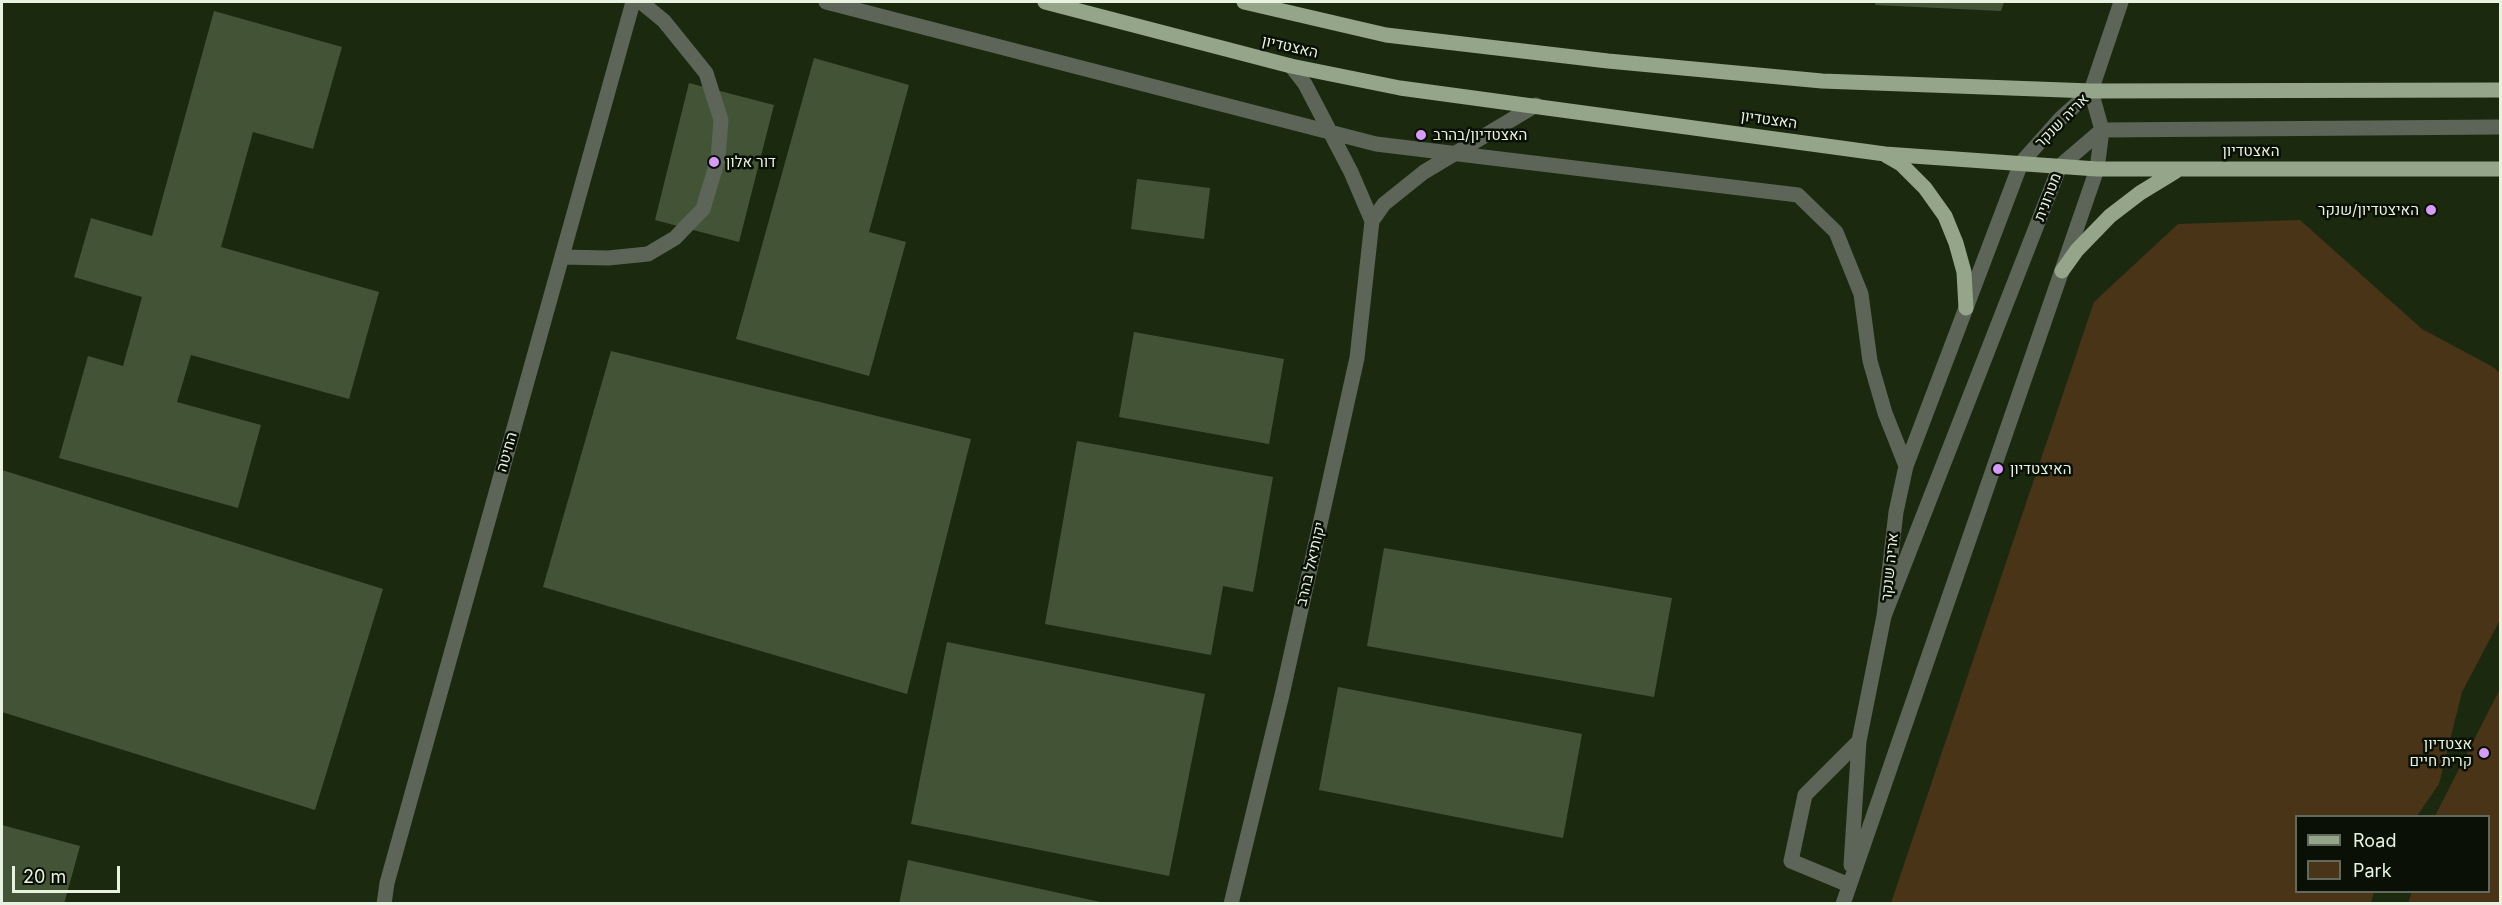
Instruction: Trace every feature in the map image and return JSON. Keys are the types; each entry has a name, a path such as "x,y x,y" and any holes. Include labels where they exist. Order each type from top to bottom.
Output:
{"main road":[{"name":"האצטדיון","path":"1045,2 1291,66 1400,88 1885,154 2097,169 2500,169"},
{"path":"1244,2 1386,35 1608,61 1822,81 2091,91 2500,90"},
{"path":"1885,154 1901,164 1925,188 1945,216 1964,272 1966,308"},
{"path":"2062,271 2091,233 2110,216 2146,188 2179,170"}],"street":[{"name":"החיטה","path":"384,903 387,883 633,2"},
{"path":"562,257 608,258 648,254 675,238 703,209 718,159 721,120 706,73 664,21 641,2"},
{"path":"826,2 1376,144 1798,195 1836,232 1861,294 1870,362 1885,413 1906,466"},
{"path":"2091,91 2121,2"},
{"path":"1291,66 1305,84 1351,172 1372,221"},
{"name":"אריה שנקר","path":"1843,903 1850,885 2097,169 2102,130 2091,91 2061,118 2021,163 1906,466 1896,512 1884,616 1859,741 1850,885"},
{"path":"1372,221 1384,204 1400,189 1536,105"},
{"path":"2102,130 2500,127"},
{"name":"מטרונית","path":"1884,616 2060,166 2102,130"},
{"name":"יקותיאל בהרב","path":"1231,903 1282,695 1357,358 1372,221"},
{"path":"1850,885 1791,861 1805,795 1859,741"}],"green space":[{"path":"2300,220 2422,329 2500,373 2500,620 2462,692 2439,784 2418,815 2295,815 2295,893 2374,893 2371,903 1891,903 2094,302 2178,224"},
{"name":"אצטדיון קרית חיים","path":"2500,689 2500,903 2408,903 2412,893 2490,893 2490,815 2436,815"}],"building":[{"path":"1876,2 2004,2 2001,11 1875,5"},
{"path":"214,11 342,47 313,149 253,132 221,247 379,292 349,399 191,355 177,402 261,425 238,508 59,458 88,356 123,366 142,297 74,277 91,218 152,236"},
{"path":"814,58 909,85 869,232 906,242 869,376 736,339"},
{"name":"דור אלון","path":"689,83 774,105 739,242 655,220"},
{"path":"1137,179 1210,188 1204,239 1131,229"},
{"path":"1134,332 1284,359 1269,444 1119,417"},
{"path":"611,351 971,439 907,694 543,587"},
{"path":"1077,441 1273,477 1253,592 1223,586 1211,655 1045,624"},
{"path":"2,470 383,589 315,810 2,712"},
{"path":"1384,548 1672,598 1654,697 1367,646"},
{"path":"947,642 1205,694 1169,876 911,824"},
{"path":"1338,687 1582,734 1563,838 1319,790"},
{"path":"2,825 80,846 64,904 2,904"},
{"path":"908,860 1105,903 1105,904 899,904"}],"place":[{"name":"האצטדיון/בהרב","path":"1421,135"},
{"name":"דור אלון","path":"714,162"},
{"name":"האיצטדיון/שנקר","path":"2431,210"},
{"name":"האיצטדיון","path":"1998,469"},
{"name":"אצטדיון קרית חיים","path":"2484,753"}]}
